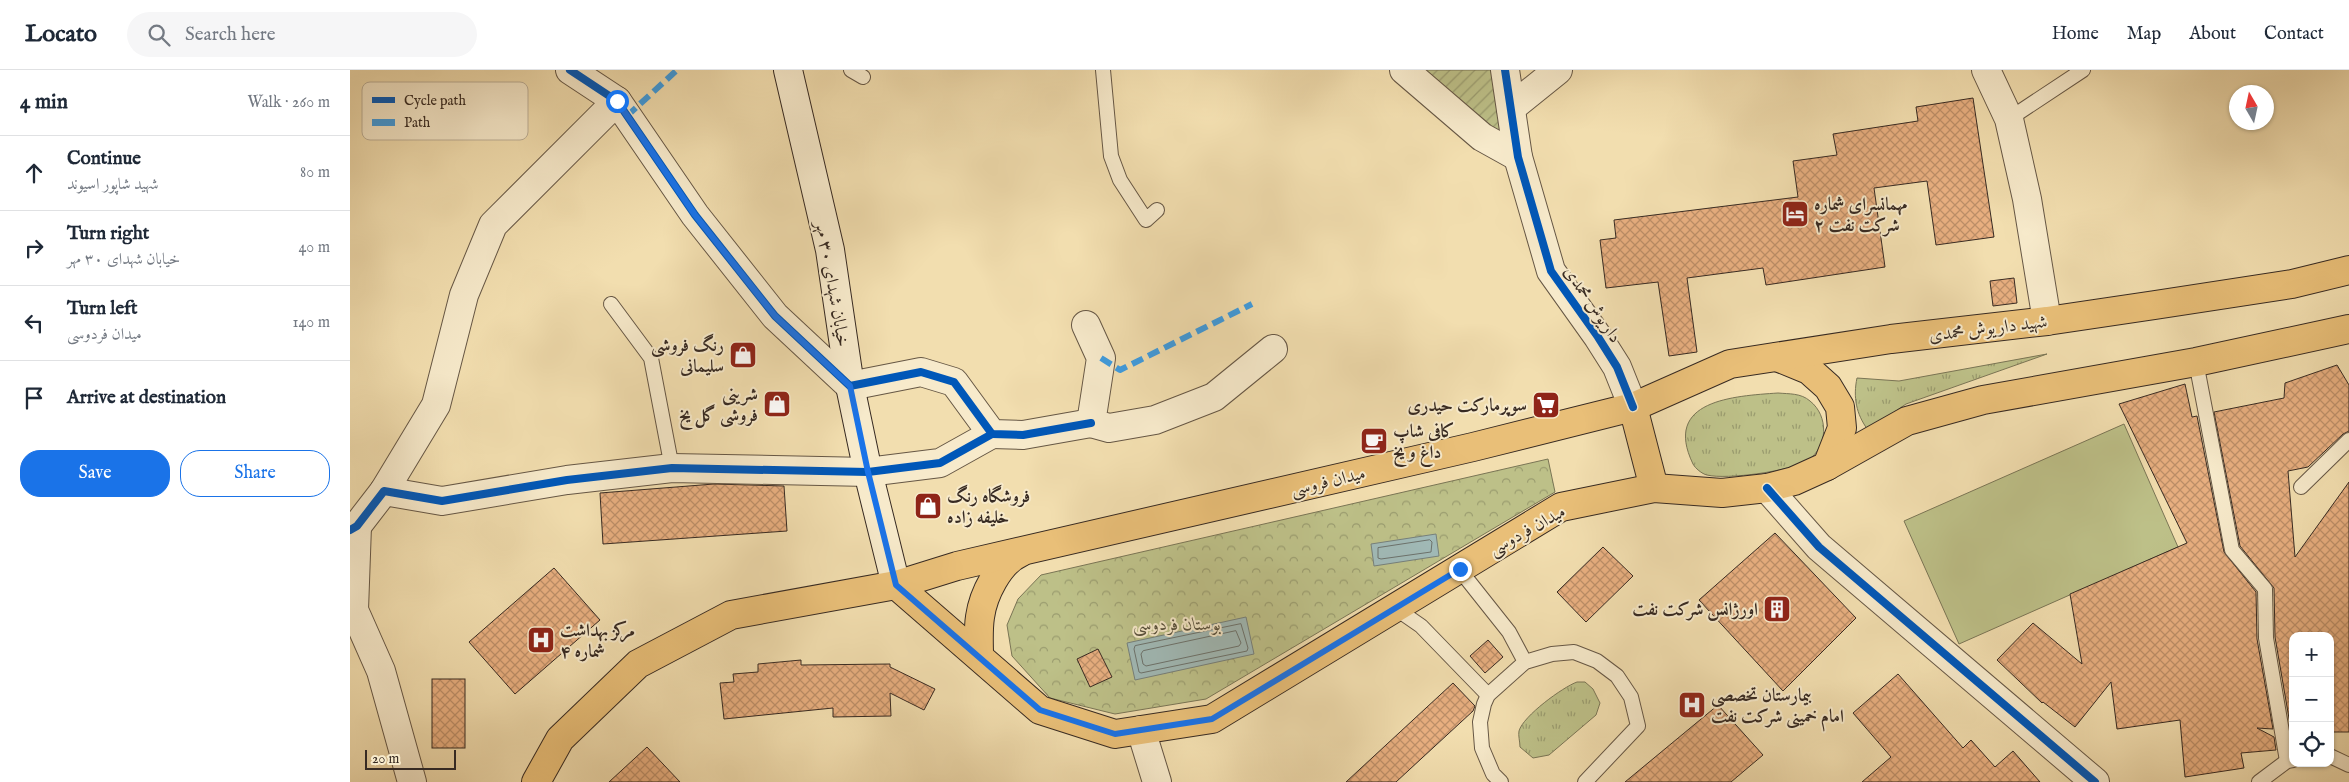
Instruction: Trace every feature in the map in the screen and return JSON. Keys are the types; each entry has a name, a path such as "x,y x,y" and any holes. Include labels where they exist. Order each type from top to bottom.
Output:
{"main road":[{"name":"شهید داریوش محمدی","path":"1633,407 1730,364 1891,339 2046,321 2292,284 2349,270"},
{"path":"1633,407 1654,488 1722,493 1767,488 1794,481 1827,466 1907,421 1983,400 2196,362 2349,329"},
{"path":"1777,357 1809,370 1828,387 1840,407 1842,428 1827,466"},
{"name":"میدان فروسی","path":"536,782 560,739 638,664 731,615 896,585 957,566 1022,553 1473,447 1633,407"},
{"name":"میدان فردوسی","path":"896,585 1040,710 1115,734 1212,719 1561,507 1654,488"},
{"path":"979,656 980,616 992,581 1014,556 1022,553"}],"street":[{"path":"570,70 617,101 695,215 775,316 850,386 922,372 954,382 992,434"},
{"name":"خیابان شهدای ۳۰ مهر","path":"788,70 830,250 850,386 868,472 896,585"},
{"path":"1404,70 1482,137 1518,157"},
{"name":"داریوش محمدی","path":"1505,70 1518,157 1552,271 1617,366 1633,407"},
{"path":"1511,108 1558,70"},
{"path":"1986,70 2009,119 2027,199 2046,321"},
{"path":"412,782 381,671 354,610 353,528 384,491 436,405 464,295 493,225 617,101"},
{"path":"1086,325 1101,358 1091,423"},
{"path":"384,491 442,502 567,480 672,468 868,472 940,463 992,434 1023,436 1091,423 1109,428 1155,420 1214,397 1273,349"},
{"path":"1767,488 1819,547 2095,782"},
{"path":"1141,730 1157,782"}],"lane":[{"path":"851,70 863,77"},
{"path":"1103,70 1111,156 1120,180 1146,220 1157,210"},
{"path":"2009,119 2083,70"},
{"path":"611,304 651,358 672,468"},
{"path":"2196,362 2232,550 2265,589 2266,638 2289,755"},
{"path":"2301,487 2349,440"},
{"path":"1460,569 1509,632 1525,662"},
{"path":"1395,608 1420,626 1469,678 1488,695"},
{"path":"1501,782 1493,774 1482,748 1480,722 1488,695 1525,662 1552,654 1574,652 1597,660 1617,676 1631,697 1638,726 1584,782"},
{"path":"2334,758 2349,765"},
{"path":"2259,782 2289,761"}],"green space":[{"path":"1420,70 1495,70 1504,137"},
{"path":"2047,354 1906,404 1868,430 1858,412 1855,392 1857,378 1899,381"},
{"path":"1778,393 1795,394 1803,397 1816,407 1821,415 1824,431 1815,454 1808,460 1789,468 1759,474 1716,476 1707,475 1695,467 1686,443 1687,426 1695,414 1707,406 1724,400 1742,396"},
{"path":"2124,424 2178,547 1959,644 1904,521"},
{"name":"بوستان فردوسی","path":"1548,459 1555,492 1206,699 1115,714 1050,698 1012,656 1007,625 1018,599 1041,575"},
{"path":"1577,682 1585,682 1593,689 1600,703 1596,715 1549,755 1533,758 1520,747 1519,731 1522,725 1535,710"}],"water":[{"path":"1436,534 1439,556 1374,566 1371,544"},
{"path":"1246,617 1254,654 1135,680 1127,643"}],"building":[{"path":"1973,98 1994,237 1936,245 1927,181 1874,188 1885,267 1766,285 1763,268 1687,278 1697,352 1669,356 1658,282 1606,288 1600,240 1616,238 1614,220 1798,197 1793,161 1837,155 1833,134 1918,121 1916,107"},
{"path":"2014,278 2017,303 1993,306 1990,281"},
{"path":"2337,365 2349,385 2349,431 2343,434 2308,467 2288,471 2295,557 2349,482 2349,732 2334,732 2334,632 2289,632 2289,718 2275,637 2274,588 2240,546 2214,412 2284,398 2285,383"},
{"path":"2185,384 2192,417 2197,416 2224,552 2256,592 2257,639 2273,729 2257,728 2274,737 2276,750 2241,753 2244,768 2185,777 2180,720 2117,729 2111,682 2075,727 2042,703 1997,660 2033,623 2082,664 2070,594 2187,543 2119,404"},
{"path":"714,484 784,486 787,531 603,544 600,493"},
{"name":"اورژانس شرکت نفت","path":"1775,533 1856,618 1783,691 1699,600"},
{"path":"1603,547 1633,576 1586,622 1557,592"},
{"path":"554,568 600,620 515,694 469,642"},
{"path":"1488,640 1503,657 1485,673 1470,656"},
{"path":"1098,649 1112,677 1090,687 1077,659"},
{"path":"801,660 801,665 890,664 890,667 935,689 924,710 890,693 891,716 833,717 833,708 724,719 720,683 734,682 733,674 758,672 758,664"},
{"path":"1898,674 1963,748 1971,740 1995,767 2013,751 2040,782 1862,782 1891,757 1853,713"},
{"path":"432,679 465,679 465,748 432,748"},
{"path":"1453,683 1475,706 1473,711 1396,782 1346,782"},
{"path":"1718,705 1763,755 1731,782 1625,782"},
{"path":"647,747 680,782 609,782"}],"marked path":[{"path":"627,116 677,70"},
{"path":"1101,358 1120,370 1252,304"}],"cycle path":[{"path":"570,70 617,101 695,215 775,316 850,386 921,372 954,382 992,434 1023,435 1091,423"},
{"path":"1505,70 1518,157 1551,271 1617,367 1633,407"},
{"path":"350,530 357,526 384,491 442,501 567,480 672,468 868,472 940,463 992,434"},
{"path":"1767,488 1819,547 2095,782"}],"place":[{"name":"مهمانسرای شماره ۲ شرکت نفت","path":"1795,214"},
{"name":"رنگ فروشی سلیمانی","path":"743,355"},
{"name":"شرینی فروشی گل یخ","path":"777,404"},
{"name":"سوپرمارکت حیدری","path":"1546,405"},
{"name":"کافی شاپ داغ و یخ","path":"1374,441"},
{"name":"فروشگاه رنگ خلیفه زاده","path":"928,506"},
{"name":"اورژانس شرکت نفت","path":"1777,609"},
{"name":"مرکز بهداشت شماره ۴","path":"541,640"},
{"name":"بیمارستان تخصصی امام خمینی شرکت نفت","path":"1692,705"}],"route":[{"path":"617,101 695,215 775,316 850,386 868,472 896,585 1040,710 1115,734 1212,719 1460,569"}]}
